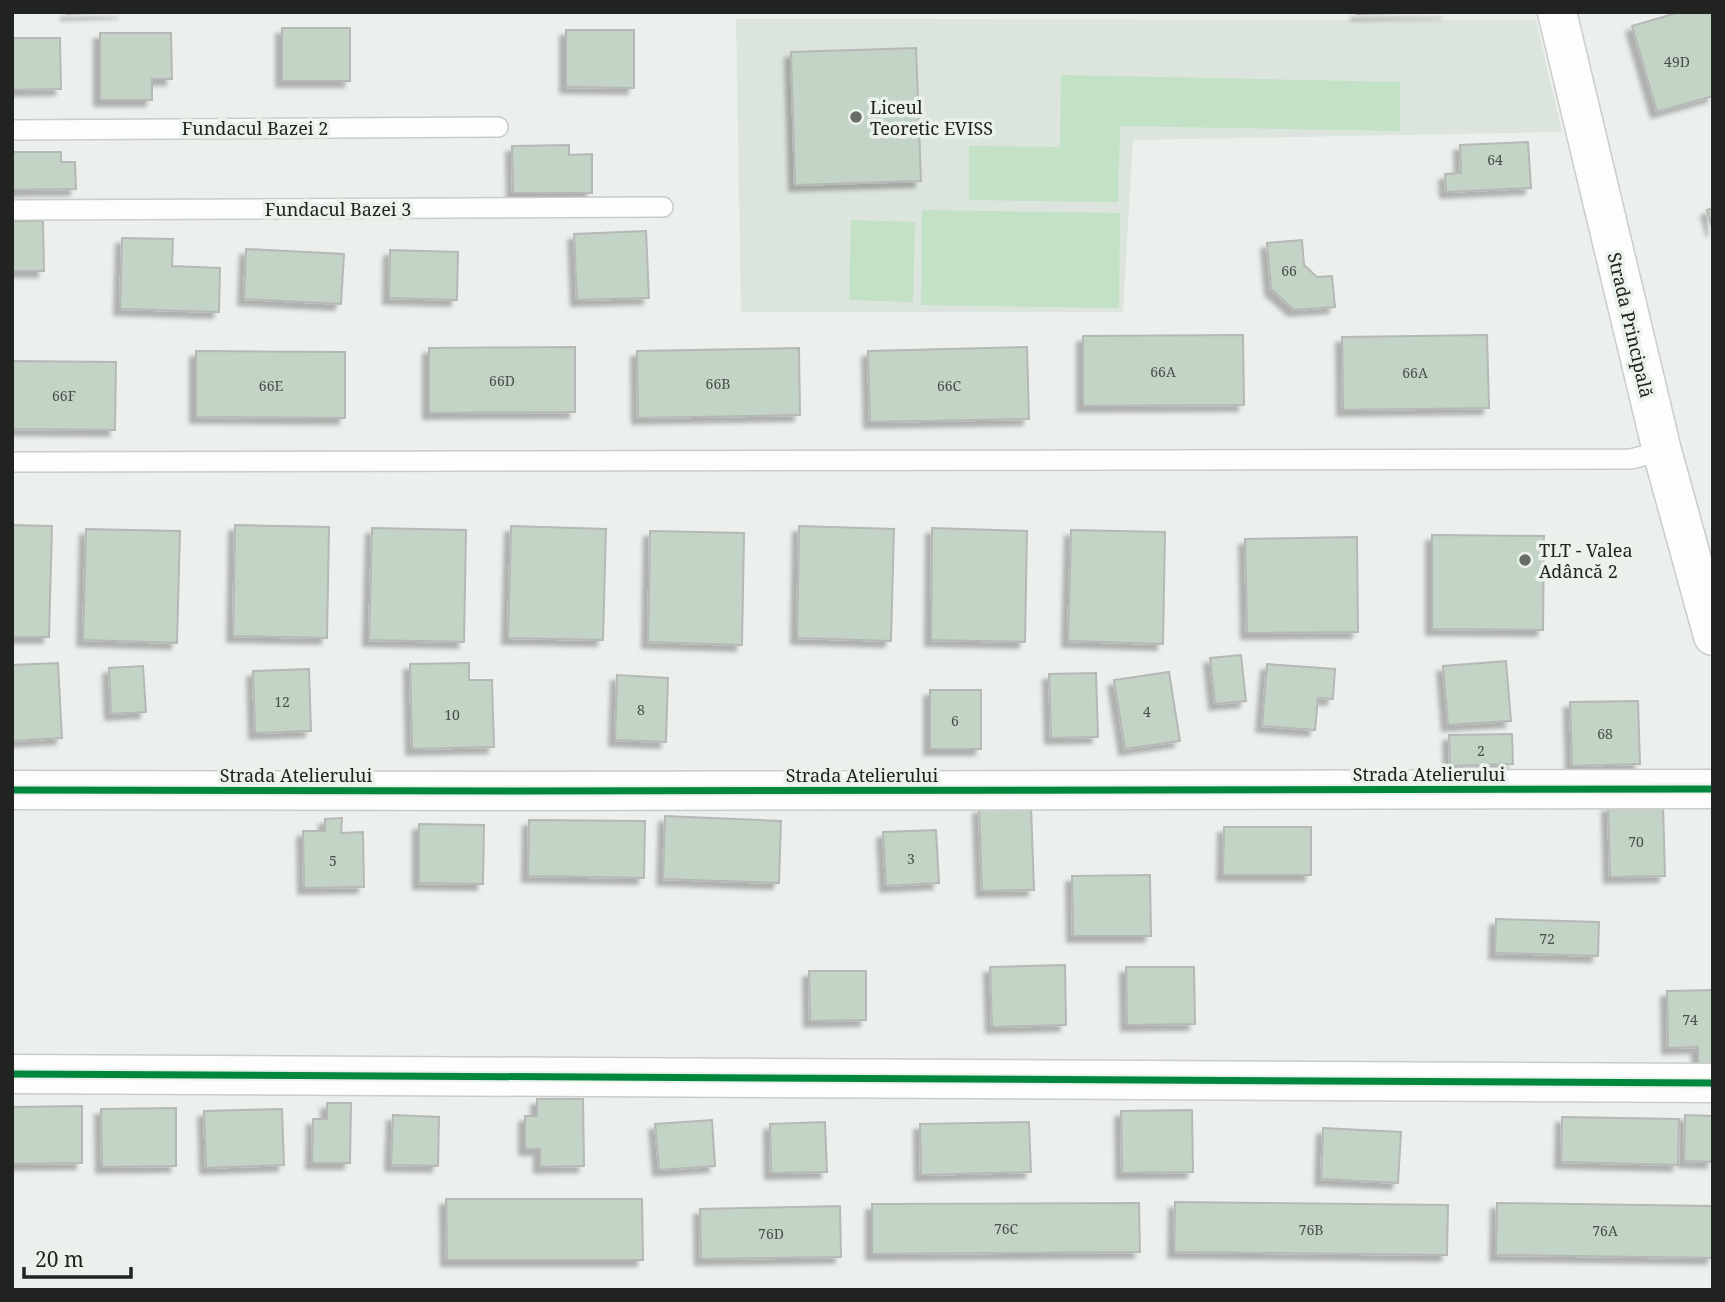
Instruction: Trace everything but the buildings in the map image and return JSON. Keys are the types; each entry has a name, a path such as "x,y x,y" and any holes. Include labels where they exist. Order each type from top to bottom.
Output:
{"street":[{"name":"Strada Principală","path":"1557,12 1661,452 1713,636"},
{"name":"Strada Atelierului","path":"12,790 1713,789"},
{"path":"12,1074 1713,1083"}],"lane":[{"name":"Fundacul Bazei 2","path":"12,130 498,127"},
{"name":"Fundacul Bazei 3","path":"12,211 663,207"},
{"path":"12,462 1631,459 1661,452"}],"shaded area":[{"path":"736,19 1536,20 1562,132 1133,140 1123,312 741,312"}],"green space":[{"path":"1061,75 1400,82 1400,131 1120,126 1118,202 969,200 969,146 1060,147"},
{"path":"922,210 1120,213 1119,308 921,305"},
{"path":"851,220 915,222 913,302 849,300"}],"cycle path":[{"path":"12,790 1713,789"},
{"path":"12,1074 1713,1083"}],"place":[{"name":"Liceul Teoretic EVISS","path":"856,117"},
{"name":"TLT - Valea Adâncă 2","path":"1525,560"}]}
